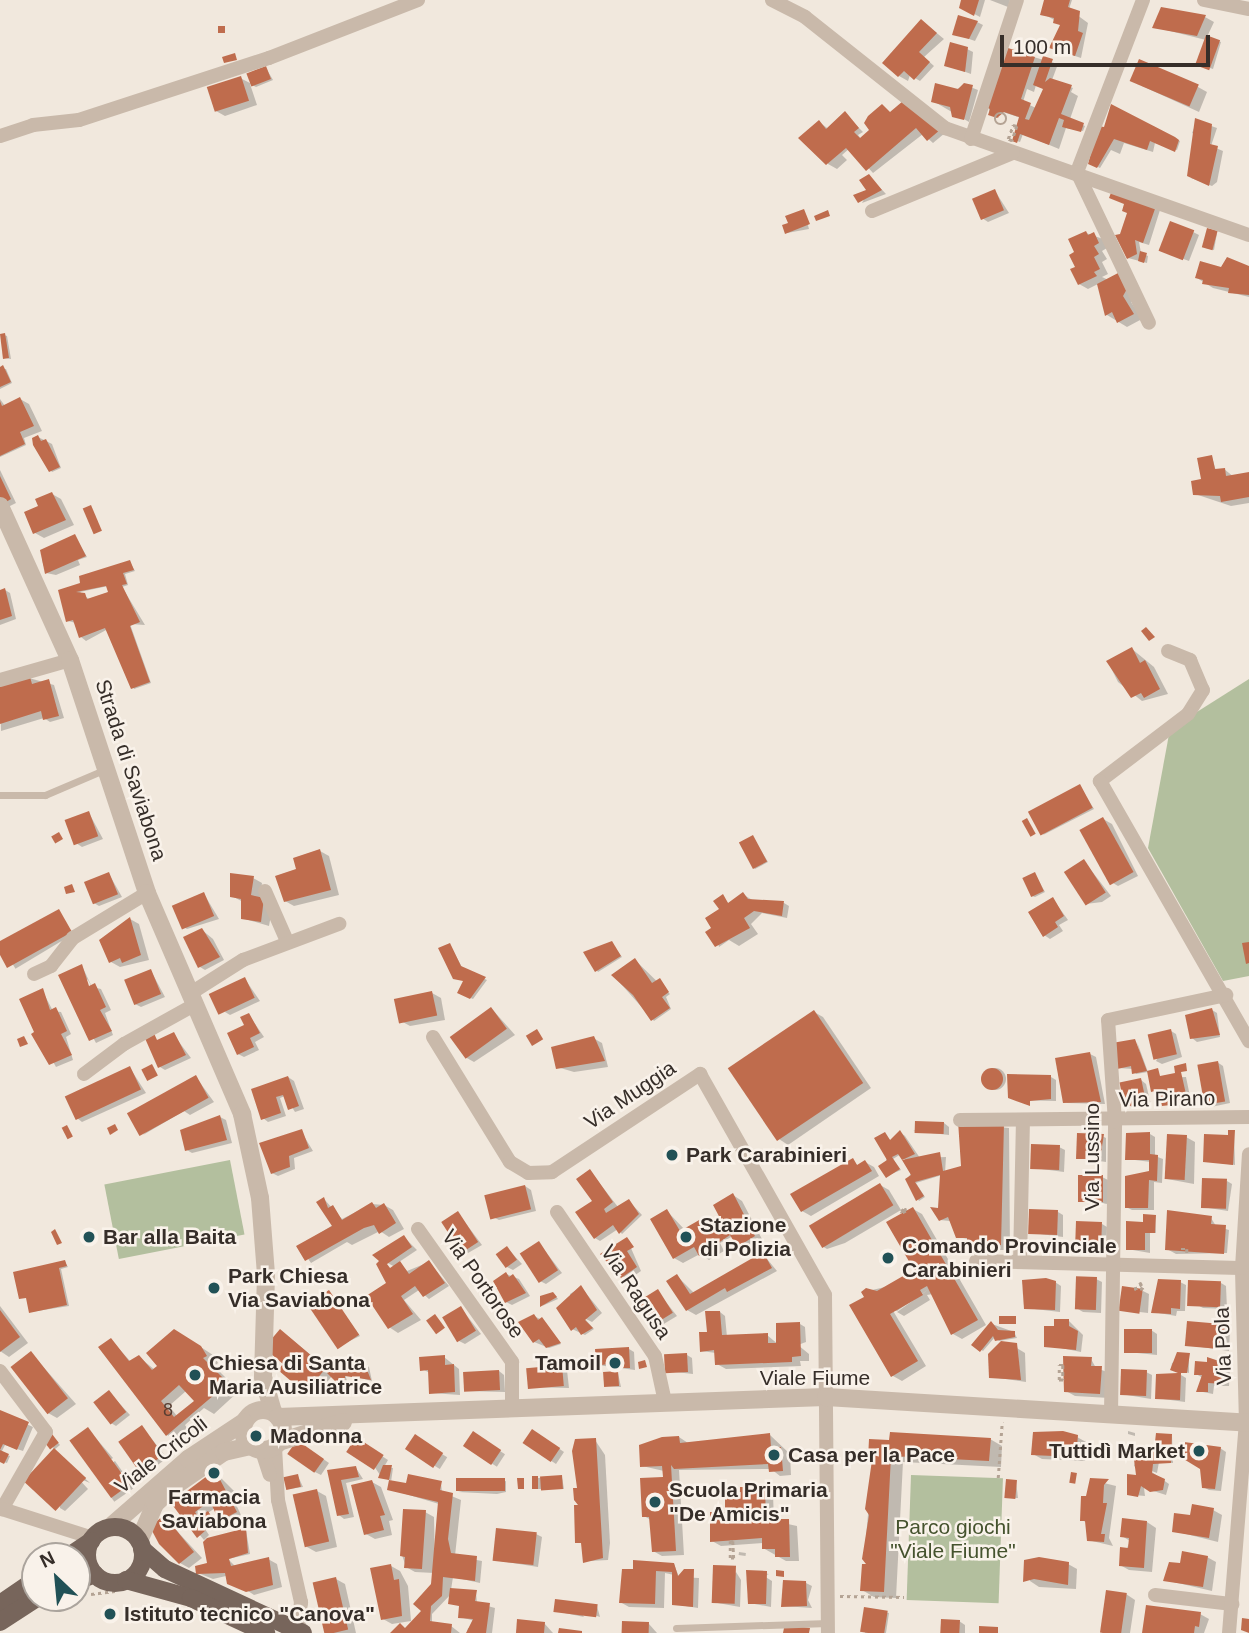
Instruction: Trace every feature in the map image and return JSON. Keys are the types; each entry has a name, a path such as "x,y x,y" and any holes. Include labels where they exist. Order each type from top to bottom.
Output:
{"main road":[{"name":"Viale Cricoli","path":"88,1542 109,1528 126,1529 141,1545 140,1567 126,1580"},
{"path":"92,1539 87,1558 95,1574 110,1582 126,1580 191,1598 266,1633"},
{"path":"141,1545 166,1569 300,1632"},
{"path":"91,1576 95,1574"},
{"path":"0,1604 21,1590"},
{"path":"0,1622 21,1608"}],"street":[{"path":"0,136 33,125 79,120 256,62 418,0"},
{"path":"772,0 805,17 945,128 971,139 1077,172 1249,236"},
{"path":"971,139 1017,0"},
{"path":"1143,0 1077,172 1149,323"},
{"path":"1204,0 1249,9"},
{"path":"872,211 1013,153"},
{"name":"Strada di Saviabona","path":"0,506 70,660 147,893 242,1114 260,1198 265,1275 263,1377 276,1415"},
{"path":"1168,651 1190,660 1203,690 1188,714 1100,781 1226,995 1249,1041"},
{"name":"Strada di Saviabona","path":"0,680 70,660"},
{"path":"265,891 288,941"},
{"name":"Strada di Saviabona","path":"34,974 51,966 73,938 147,893"},
{"path":"84,1074 124,1044 194,999 243,960 339,924"},
{"name":"Via Lussino","path":"1111,1415 1115,1122 1108,1020 1226,995"},
{"name":"Via Muggia","path":"433,1037 510,1162 528,1173 552,1172 700,1074 825,1295 826,1397"},
{"name":"Via Pirano","path":"960,1120 1115,1122 1249,1117"},
{"path":"1020,1262 1023,1121"},
{"name":"Via Pola","path":"1229,1633 1248,1423 1246,1268 1249,1154"},
{"name":"Via Ragusa","path":"556,1212 655,1356 664,1402"},
{"name":"Via Portorose","path":"418,1229 512,1362 512,1406"},
{"path":"976,1262 1246,1268"},
{"path":"0,1371 47,1432 1,1508 8,1514 92,1539"},
{"name":"Strada di Saviabona","path":"246,1419 263,1377"},
{"path":"826,1397 828,1628"},
{"name":"Viale Fiume","path":"276,1415 381,1414 512,1406 826,1397 1248,1423"},
{"path":"266,1447 283,1429 276,1415 260,1410 246,1419 243,1435 266,1447 301,1602 300,1632"},
{"name":"Viale Fiume","path":"266,1447 328,1425 381,1414"},
{"name":"Viale Cricoli","path":"109,1528 188,1459 246,1419"},
{"name":"Viale Cricoli","path":"141,1545 155,1504 173,1488 225,1452 266,1447"},
{"path":"1155,1595 1232,1604"}],"lane":[{"path":"0,795 45,795 107,768"},
{"path":"676,1628 828,1628"}],"path":[{"path":"1181,1249 1187,1252"},
{"path":"998,1478 1002,1408"},
{"path":"828,1596 904,1597"}],"green space":[{"path":"1249,679 1249,976 1223,981 1148,848 1170,729"},
{"path":"230,1160 245,1235 119,1259 104,1184"},
{"name":"Parco giochi \"Viale Fiume\"","path":"911,1475 1003,1478 999,1603 907,1600"}],"building":[{"path":"961,0 979,0 974,16 959,8"},
{"path":"1044,0 1070,0 1068,7 1080,11 1078,31 1083,33 1075,56 1049,48 1060,25 1053,23 1054,18 1040,15"},
{"path":"1161,7 1206,15 1197,36 1152,28"},
{"path":"958,15 978,21 969,39 952,35"},
{"path":"921,19 937,33 919,52 930,62 914,80 904,71 898,77 882,63"},
{"path":"218,26 225,26 225,33 218,33"},
{"path":"1206,35 1220,40 1209,70 1195,65"},
{"path":"950,42 968,47 965,72 944,66"},
{"path":"1008,48 1035,57 1021,99 1031,103 1025,119 1029,120 1043,89 1033,85 1043,56 1053,59 1045,82 1050,78 1072,85 1061,114 1084,123 1081,132 1062,127 1064,120 1059,118 1049,145 1020,134 1017,143 1012,141 1019,117 1004,112 997,118 988,115 990,109 986,107"},
{"path":"235,53 237,60 224,63 222,57"},
{"path":"1139,59 1199,84 1189,106 1130,81"},
{"path":"266,66 271,79 251,87 246,74"},
{"path":"241,76 249,101 215,112 207,87"},
{"path":"935,83 958,89 964,83 973,85 964,120 952,117 950,107 931,102"},
{"path":"903,101 941,129 927,141 916,128 866,171 846,148 826,165 798,138 819,120 826,129 845,111 859,128 854,132 860,138 869,130 864,123 868,116 882,104 890,112"},
{"path":"1111,104 1179,140 1175,152 1150,141 1147,150 1114,139 1097,168 1088,164 1098,126 1104,127"},
{"path":"1195,118 1212,124 1210,144 1218,146 1209,186 1187,176"},
{"path":"869,174 882,190 858,203 853,195 866,190 859,180"},
{"path":"995,189 1004,210 981,220 972,199"},
{"path":"1112,190 1156,206 1143,243 1135,240 1137,254 1127,259 1115,235 1120,234 1127,213 1122,211 1124,204 1109,198"},
{"path":"804,209 810,224 785,234 782,225 788,223 785,216"},
{"path":"828,210 830,216 816,221 814,216"},
{"path":"1170,221 1194,230 1183,260 1159,251"},
{"path":"1207,228 1218,231 1212,250 1202,247"},
{"path":"1086,231 1088,235 1094,232 1099,243 1094,246 1099,254 1094,257 1100,269 1094,272 1097,276 1078,285 1070,269 1075,267 1069,255 1074,252 1068,239"},
{"path":"1140,251 1147,253 1144,263 1138,261"},
{"path":"1227,257 1249,266 1249,295 1228,293 1229,288 1202,284 1203,280 1195,278 1200,261 1221,267"},
{"path":"1120,272 1128,287 1123,296 1134,314 1117,323 1112,312 1105,316 1097,284"},
{"path":"5,333 9,358 3,359 0,334"},
{"path":"3,365 11,382 0,387 0,367"},
{"path":"20,397 34,426 20,432 25,444 0,456 0,401 2,406"},
{"path":"38,435 41,441 46,439 60,467 49,472 33,445 32,438"},
{"path":"1212,455 1215,469 1225,468 1226,476 1249,472 1249,497 1221,502 1220,496 1193,495 1191,481 1201,479 1197,458"},
{"path":"0,476 11,499 1,505 0,503"},
{"path":"52,492 66,520 33,534 24,512 38,506 35,499"},
{"path":"91,505 102,531 94,534 83,509"},
{"path":"75,534 86,556 45,574 40,550"},
{"path":"130,560 134,570 123,573 127,584 122,585 140,622 130,626 150,682 131,689 105,628 79,638 73,620 66,622 58,590 80,583 79,576","holes":["106,586 108,592 87,599 85,593 76,592"]},
{"path":"5,588 12,616 0,620 0,590"},
{"path":"1146,627 1155,637 1149,641 1141,631"},
{"path":"1132,647 1140,663 1145,660 1160,689 1144,698 1141,693 1131,698 1106,661"},
{"path":"30,677 32,684 49,679 59,716 43,720 41,711 0,724 0,686"},
{"path":"1080,784 1093,808 1041,836 1028,812"},
{"path":"89,811 98,836 74,845 65,820"},
{"path":"1103,817 1134,872 1110,885 1079,830"},
{"path":"1027,818 1036,834 1030,837 1022,821"},
{"path":"59,832 63,839 55,843 51,836"},
{"path":"753,835 767,861 753,869 739,843"},
{"path":"320,849 331,890 284,902 275,876 296,869 293,858"},
{"path":"1084,859 1106,893 1086,906 1064,872"},
{"path":"109,872 118,894 93,904 84,882"},
{"path":"1035,872 1044,891 1031,897 1022,878"},
{"path":"230,873 254,876 251,895 264,898 261,922 241,919 241,899 230,897"},
{"path":"72,884 75,892 66,894 64,887"},
{"path":"204,892 214,916 182,930 172,906"},
{"path":"743,892 748,899 784,901 782,916 754,911 744,918 750,928 715,947 705,932 711,928 705,918 719,909 713,901 723,894 728,903"},
{"path":"1053,897 1064,916 1055,922 1058,927 1043,937 1028,912"},
{"path":"59,909 72,932 7,968 0,955 0,941"},
{"path":"130,917 141,955 122,963 120,958 109,963 99,940"},
{"path":"202,928 220,957 198,968 183,937"},
{"path":"612,941 621,956 595,972 583,952"},
{"path":"1249,942 1249,963 1246,964 1242,943"},
{"path":"450,943 461,966 486,977 470,999 457,993 463,981 453,979 438,948"},
{"path":"635,958 652,983 660,978 669,992 662,997 670,1008 651,1021 633,995 611,975"},
{"path":"82,964 89,986 95,983 106,1007 100,1010 112,1031 89,1041 58,975"},
{"path":"151,969 161,994 134,1005 124,980"},
{"path":"245,977 255,998 218,1015 209,994"},
{"path":"43,988 50,1010 56,1007 67,1031 61,1034 72,1055 49,1065 31,1034 34,1032 19,999"},
{"path":"432,991 437,1015 399,1024 394,999"},
{"path":"491,1007 507,1029 466,1059 450,1037"},
{"path":"1212,1008 1220,1035 1190,1039 1185,1015"},
{"path":"814,1010 863,1083 777,1141 728,1068"},
{"path":"249,1013 260,1033 250,1038 254,1047 237,1055 227,1033 244,1025 240,1017"},
{"path":"537,1029 543,1039 532,1046 526,1036"},
{"path":"1171,1029 1177,1054 1153,1060 1148,1034"},
{"path":"153,1031 157,1040 174,1032 186,1055 158,1068 144,1036"},
{"path":"24,1036 28,1044 20,1047 17,1039"},
{"path":"594,1036 605,1061 556,1069 551,1047"},
{"path":"1135,1039 1147,1071 1132,1074 1131,1066 1117,1069 1112,1043"},
{"path":"1090,1052 1101,1102 1063,1103 1055,1058"},
{"path":"1218,1061 1225,1101 1204,1105 1197,1065"},
{"path":"1186,1063 1187,1071 1181,1072 1188,1103 1162,1106 1159,1090 1151,1092 1147,1071 1158,1068 1160,1076 1175,1073 1174,1066"},
{"path":"152,1064 158,1076 147,1081 141,1069"},
{"path":"130,1066 141,1090 76,1120 65,1096"},
{"path":"992,1068 1000,1071 1003,1079 1000,1087 992,1090 984,1087 981,1079 984,1071"},
{"path":"1007,1074 1051,1075 1051,1099 1030,1101 1030,1106 1008,1098"},
{"path":"196,1075 209,1098 140,1136 127,1113"},
{"path":"288,1076 299,1106 288,1110 283,1095 276,1097 281,1113 261,1120 251,1089"},
{"path":"1141,1078 1146,1102 1125,1107 1119,1083"},
{"path":"220,1115 227,1140 185,1151 180,1130"},
{"path":"915,1121 944,1122 944,1134 915,1133"},
{"path":"958,1121 1004,1123 1001,1245 967,1245 967,1238 956,1238 948,1217 939,1221 930,1207 938,1208 940,1175 915,1182 924,1196 916,1201 905,1179 911,1175 902,1160 940,1152 943,1171 961,1166"},
{"path":"115,1124 118,1130 110,1135 107,1128"},
{"path":"67,1125 73,1137 68,1139 62,1128"},
{"path":"302,1129 309,1148 289,1156 290,1167 271,1174 259,1143"},
{"path":"900,1130 915,1154 902,1160 898,1154 892,1157 900,1169 886,1178 878,1166 887,1160 874,1138 885,1132 890,1140"},
{"path":"1228,1130 1235,1130 1233,1165 1203,1162 1204,1134 1228,1135"},
{"path":"1150,1132 1150,1154 1158,1155 1157,1181 1149,1180 1148,1208 1125,1208 1125,1176 1149,1171 1149,1160 1125,1160 1126,1133"},
{"path":"1077,1133 1104,1134 1100,1159 1076,1159"},
{"path":"1167,1134 1187,1135 1185,1180 1165,1179"},
{"path":"1031,1144 1060,1145 1059,1170 1030,1169"},
{"path":"853,1158 857,1165 865,1160 872,1171 801,1212 790,1194"},
{"path":"590,1169 613,1202 604,1209 606,1213 629,1199 639,1214 619,1234 613,1225 594,1239 575,1212 592,1201 576,1179"},
{"path":"1078,1175 1103,1175 1103,1202 1078,1202"},
{"path":"1202,1178 1227,1179 1226,1209 1201,1208"},
{"path":"880,1183 893,1205 822,1248 809,1226"},
{"path":"525,1185 531,1209 490,1219 484,1195"},
{"path":"733,1193 755,1236 737,1247 730,1235 699,1256 694,1247 673,1259 650,1219 667,1209 680,1231 701,1219 706,1228 721,1220 713,1205"},
{"path":"324,1197 328,1208 333,1205 342,1220 372,1202 376,1208 384,1203 396,1223 379,1234 374,1225 364,1228 305,1261 296,1246 332,1226 316,1202"},
{"path":"913,1207 978,1320 951,1335 927,1286 920,1290 923,1295 890,1314 918,1361 891,1377 849,1305 864,1297 861,1292 866,1288 877,1291 910,1272 917,1275 886,1222"},
{"path":"1029,1209 1058,1210 1057,1235 1028,1234"},
{"path":"1167,1210 1212,1216 1211,1224 1226,1225 1224,1254 1165,1250"},
{"path":"458,1211 478,1242 461,1253 441,1222"},
{"path":"1143,1214 1156,1215 1155,1233 1145,1233 1145,1250 1126,1250 1126,1221 1143,1222"},
{"path":"1076,1221 1102,1222 1101,1249 1075,1248"},
{"path":"55,1229 62,1243 57,1245 51,1232"},
{"path":"404,1235 412,1247 387,1264 390,1268 400,1261 409,1274 429,1260 445,1283 423,1297 415,1286 401,1296 413,1314 388,1329 366,1296 386,1283 376,1264 379,1261 372,1255"},
{"path":"627,1237 634,1247 627,1251 637,1267 621,1278 600,1254"},
{"path":"539,1241 558,1270 539,1283 520,1254"},
{"path":"507,1246 517,1260 506,1268 496,1254"},
{"path":"763,1252 772,1268 727,1292 725,1288 686,1311 666,1281 677,1274 690,1294"},
{"path":"65,1260 67,1266 59,1268 67,1305 29,1313 26,1298 19,1299 13,1272"},
{"path":"506,1272 509,1277 513,1274 526,1293 505,1303 493,1281"},
{"path":"1076,1276 1097,1277 1096,1310 1075,1309"},
{"path":"1046,1278 1056,1281 1055,1310 1024,1309 1022,1280"},
{"path":"1158,1279 1181,1280 1180,1309 1171,1308 1171,1314 1151,1313"},
{"path":"1188,1280 1221,1281 1220,1307 1187,1306"},
{"path":"581,1285 597,1310 585,1320 593,1328 581,1335 576,1327 571,1331 556,1308"},
{"path":"1122,1286 1143,1289 1139,1314 1119,1311"},
{"path":"658,1289 673,1313 651,1327 636,1303"},
{"path":"329,1290 359,1335 338,1349 307,1305"},
{"path":"553,1292 557,1297 540,1307 540,1296"},
{"path":"461,1306 476,1331 457,1342 442,1317"},
{"path":"0,1310 20,1337 0,1352"},
{"path":"705,1311 720,1311 722,1335 768,1333 768,1343 776,1343 776,1323 800,1322 801,1356 792,1357 792,1362 715,1365 714,1350 700,1352 699,1332 707,1332"},
{"path":"435,1314 445,1328 436,1334 426,1320"},
{"path":"534,1314 538,1320 542,1317 561,1343 546,1348 539,1339 533,1343 518,1322"},
{"path":"999,1316 1016,1316 1016,1324 999,1324"},
{"path":"1054,1319 1069,1319 1069,1326 1078,1331 1076,1350 1044,1347 1044,1326 1054,1326"},
{"path":"991,1321 998,1330 1015,1331 1015,1337 995,1341 993,1336 980,1352 971,1345"},
{"path":"1187,1321 1225,1324 1223,1349 1185,1346"},
{"path":"174,1329 201,1346 207,1356 203,1358 228,1383 166,1436 98,1347 111,1338 129,1361 139,1355 152,1370 157,1366 146,1353","holes":["179,1385 194,1401 174,1417 161,1401"]},
{"path":"280,1329 326,1368 305,1393 278,1370 283,1364 264,1348"},
{"path":"1124,1329 1152,1329 1152,1353 1124,1353"},
{"path":"1001,1341 1017,1343 1021,1380 989,1378 988,1354"},
{"path":"629,1347 630,1368 619,1368 619,1362 596,1366 595,1349"},
{"path":"31,1351 68,1398 47,1414 11,1367"},
{"path":"1177,1352 1190,1353 1187,1373 1181,1373 1180,1400 1155,1399 1156,1374 1178,1373 1170,1370"},
{"path":"687,1353 688,1372 665,1373 664,1354"},
{"path":"445,1355 445,1365 454,1364 455,1392 429,1394 428,1370 420,1371 419,1357"},
{"path":"1063,1356 1092,1357 1091,1366 1102,1366 1100,1394 1064,1392"},
{"path":"1207,1357 1225,1363 1224,1384 1208,1383 1208,1392 1196,1392 1202,1375 1194,1375 1195,1361 1207,1362"},
{"path":"645,1360 647,1367 639,1369 638,1362"},
{"path":"364,1362 371,1380 345,1376 345,1381 336,1382 327,1373 334,1365"},
{"path":"562,1365 564,1386 528,1389 526,1368"},
{"path":"1121,1369 1147,1370 1146,1396 1120,1395"},
{"path":"499,1370 500,1390 464,1392 463,1372"},
{"path":"618,1371 619,1386 604,1387 603,1372"},
{"path":"109,1390 126,1412 110,1424 93,1402"},
{"path":"0,1410 29,1422 17,1450 3,1444 0,1450"},
{"path":"142,1425 163,1455 139,1472 118,1442"},
{"path":"88,1427 130,1484 111,1498 69,1441"},
{"path":"532,1429 560,1448 551,1462 522,1443"},
{"path":"473,1431 501,1450 491,1465 463,1446"},
{"path":"1063,1431 1078,1435 1076,1457 1031,1455 1033,1432"},
{"path":"890,1432 991,1438 989,1461 891,1456 884,1592 860,1591 862,1564 866,1564 862,1559 869,1515 865,1509 872,1460 868,1459 869,1439 889,1440"},
{"path":"770,1433 771,1447 781,1447 783,1471 769,1472 768,1464 674,1469 671,1465 676,1551 652,1552 649,1517 642,1517 640,1478 663,1477 662,1466 640,1467 639,1445 662,1437 679,1436 680,1443"},
{"path":"1156,1433 1172,1434 1171,1463 1153,1464 1152,1473 1165,1479 1163,1490 1150,1492 1141,1486 1138,1497 1127,1495 1127,1474 1136,1475 1133,1452 1137,1447 1154,1451"},
{"path":"52,1434 59,1443 50,1449 43,1441"},
{"path":"415,1434 443,1453 433,1468 405,1449"},
{"path":"356,1437 384,1455 374,1470 346,1452"},
{"path":"596,1438 603,1558 583,1563 581,1543 575,1543 574,1505 578,1505 574,1500 573,1488 577,1488 572,1451 575,1439"},
{"path":"297,1440 324,1459 314,1473 287,1454"},
{"path":"1184,1442 1221,1447 1215,1489 1202,1488 1200,1469 1182,1458"},
{"path":"54,1448 86,1478 55,1511 23,1481"},
{"path":"0,1450 9,1454 4,1464 0,1462"},
{"path":"383,1465 392,1465 389,1480 378,1478"},
{"path":"356,1466 359,1477 341,1480 349,1514 337,1516 327,1470"},
{"path":"215,1470 237,1512 219,1521 210,1501 195,1512 199,1518 208,1511 215,1522 197,1538 171,1503"},
{"path":"1071,1472 1077,1473 1075,1484 1069,1483"},
{"path":"298,1474 301,1487 286,1490 283,1477"},
{"path":"408,1474 442,1481 440,1490 453,1493 448,1539 451,1553 477,1556 475,1581 443,1577 442,1596 431,1606 430,1621 452,1624 451,1633 390,1633 400,1623 405,1628 421,1611 413,1604 431,1584 438,1502 387,1490 389,1480 406,1483"},
{"path":"562,1475 563,1489 541,1491 540,1477"},
{"path":"532,1476 538,1476 538,1489 532,1489"},
{"path":"456,1478 505,1478 505,1491 456,1491"},
{"path":"517,1478 524,1478 524,1489 518,1489"},
{"path":"1090,1478 1109,1479 1104,1485 1103,1503 1107,1503 1101,1534 1105,1534 1104,1542 1087,1541 1085,1521 1080,1521 1081,1496 1086,1496"},
{"path":"1006,1479 1017,1480 1015,1499 1004,1498"},
{"path":"372,1480 385,1515 380,1516 384,1530 364,1535 351,1485"},
{"path":"740,1487 765,1487 766,1519 789,1519 790,1557 775,1557 775,1549 762,1549 762,1538 710,1542 710,1512 725,1512 725,1498 740,1498"},
{"path":"317,1489 329,1542 305,1547 293,1495"},
{"path":"1192,1504 1214,1508 1209,1538 1172,1532 1174,1513 1190,1515"},
{"path":"403,1509 426,1510 422,1569 404,1568 405,1557 400,1556"},
{"path":"164,1515 194,1552 179,1564 159,1544 150,1527"},
{"path":"1122,1518 1147,1521 1144,1568 1119,1566 1120,1547 1128,1548 1129,1538 1120,1537"},
{"path":"246,1528 248,1553 229,1559 231,1566 269,1557 273,1585 246,1592 227,1584 225,1573 196,1574 195,1566 207,1563 203,1542 207,1538"},
{"path":"496,1528 537,1532 533,1565 493,1561"},
{"path":"1182,1551 1208,1556 1203,1587 1163,1581 1169,1562 1180,1563"},
{"path":"1039,1557 1069,1562 1068,1585 1034,1579 1023,1582 1024,1560"},
{"path":"633,1560 674,1563 678,1576 684,1569 694,1569 693,1607 672,1605 672,1572 656,1571 655,1604 619,1603 622,1569 633,1569"},
{"path":"391,1564 394,1580 399,1579 402,1616 381,1620 370,1568"},
{"path":"713,1565 736,1566 735,1604 712,1603"},
{"path":"746,1570 767,1571 766,1604 748,1604"},
{"path":"776,1570 784,1571 784,1577 776,1576"},
{"path":"336,1577 348,1630 324,1633 313,1582"},
{"path":"783,1580 806,1581 807,1606 781,1607"},
{"path":"450,1588 477,1590 475,1601 490,1603 486,1633 466,1633 473,1619 458,1618 459,1606 448,1604"},
{"path":"1106,1590 1127,1593 1121,1633 1100,1633"},
{"path":"555,1599 598,1604 596,1617 553,1612"},
{"path":"1146,1605 1201,1612 1199,1627 1195,1626 1194,1633 1142,1633"},
{"path":"864,1607 888,1611 884,1633 860,1632"},
{"path":"1242,1618 1249,1619 1249,1633 1241,1630"},
{"path":"517,1619 545,1622 544,1633 516,1633"},
{"path":"941,1619 960,1620 959,1633 940,1633"},
{"path":"622,1621 649,1622 649,1633 622,1633"},
{"path":"979,1626 998,1627 998,1633 979,1633"},
{"path":"559,1628 582,1631 582,1633 558,1633"},
{"path":"784,1628 810,1628 809,1633 783,1633"}],"place":[{"name":"Park Carabinieri","path":"672,1155"},
{"name":"Bar alla Baita","path":"89,1237"},
{"name":"Stazione di Polizia","path":"686,1237"},
{"name":"Comando Provinciale Carabinieri","path":"888,1258"},
{"name":"Park Chiesa Via Saviabona","path":"214,1288"},
{"name":"Tamoil","path":"615,1363"},
{"name":"Chiesa di Santa Maria Ausiliatrice","path":"195,1375"},
{"name":"Madonna","path":"256,1436"},
{"name":"Tuttidì Market","path":"1199,1451"},
{"name":"Casa per la Pace","path":"774,1455"},
{"name":"Farmacia Saviabona","path":"214,1473"},
{"name":"Scuola Primaria \"De Amicis\"","path":"655,1502"},
{"name":"Istituto tecnico \"Canova\"","path":"110,1614"}]}
